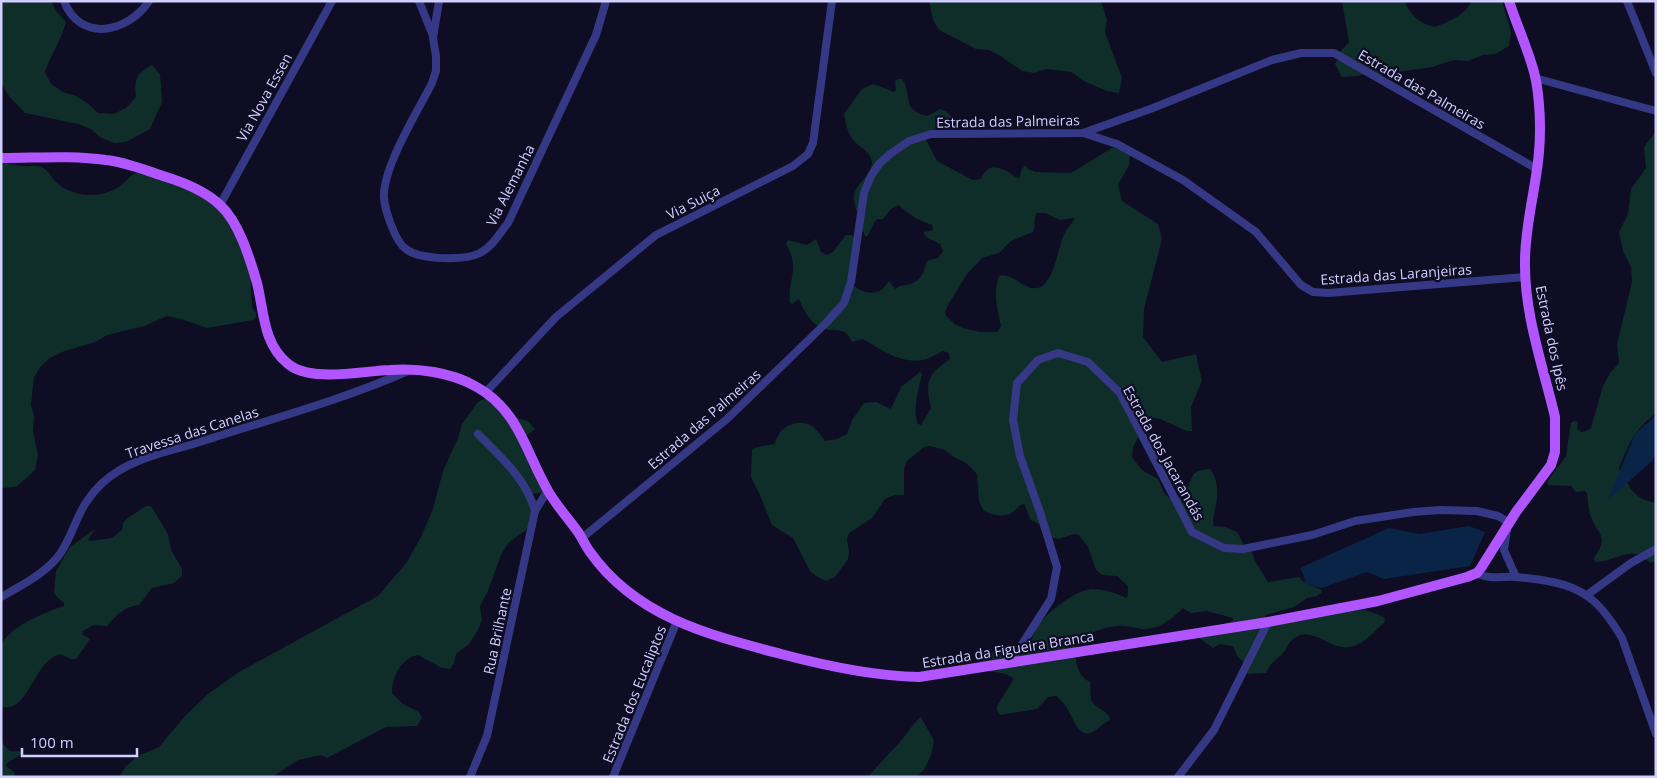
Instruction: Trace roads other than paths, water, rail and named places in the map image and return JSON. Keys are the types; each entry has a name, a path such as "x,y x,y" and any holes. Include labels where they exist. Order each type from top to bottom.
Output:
{"main road":[{"name":"Estrada dos Ipês","path":"1478,573 1551,466 1555,452 1555,417 1532,326 1526,294 1524,261 1527,228 1537,169 1539,133 1536,78 1509,1"},
{"name":"Estrada da Figueira Branca","path":"1,158 108,160 132,166 190,186 220,205 231,219 247,253 257,285 269,339 278,354 289,366 302,371 319,373 411,370 453,377 471,383 486,392 505,410 520,431 548,490 589,550 619,583 654,609 677,622 713,636 808,661 897,677 919,677 1268,622 1378,601 1478,573"}],"street":[{"path":"64,1 68,12 82,24 95,28 112,28 129,22 149,1"},
{"name":"Via Nova Essen","path":"220,205 332,1"},
{"path":"419,1 433,38"},
{"name":"Via Alemanha","path":"439,1 433,38 436,71 432,83 396,153 387,178 384,197 389,219 396,237 405,249 424,256 462,258 478,254 491,246 508,223 596,35 606,1"},
{"name":"Via Suiça","path":"486,392 556,317 656,235 793,166 808,154 813,143 832,1"},
{"path":"1627,1 1656,73"},
{"name":"Estrada das Palmeiras","path":"582,538 726,420 826,323 844,303 850,282 864,193 871,176 879,164 909,141 931,134 1083,133 1153,108 1272,60 1301,53 1334,53 1537,169"},
{"path":"1536,78 1656,111"},
{"name":"Estrada das Laranjeiras","path":"1083,133 1117,144 1183,180 1256,232 1301,285 1313,292 1328,293 1525,277"},
{"name":"Estrada dos Jacarandás","path":"1010,663 1051,599 1057,567 1020,456 1013,420 1018,383 1038,360 1058,353 1088,362 1120,394 1192,532 1224,548 1243,549 1312,535 1355,521 1413,512 1440,510 1476,511 1498,516 1509,525"},
{"name":"Travessa das Canelas","path":"1,597 44,571 58,557 87,501 101,485 120,470 139,461 364,389 411,370"},
{"path":"478,434 510,467 531,498 535,511"},
{"name":"Rua Brilhante","path":"470,777 487,736 535,511 548,490"},
{"path":"1509,525 1504,550 1516,578"},
{"path":"1587,596 1631,563 1656,549"},
{"name":"Estrada da Figueira Branca","path":"1478,573 1488,577 1551,582 1587,596 1614,624 1622,638 1656,734"},
{"name":"Estrada dos Eucaliptos","path":"613,777 677,622"},
{"path":"1178,777 1214,730 1268,622"}],"water":[{"path":"1656,415 1656,454 1652,461 1608,500 1635,434"},
{"path":"1469,526 1485,532 1470,566 1384,579 1367,572 1322,588 1305,584 1300,568 1389,528 1419,534"}]}
